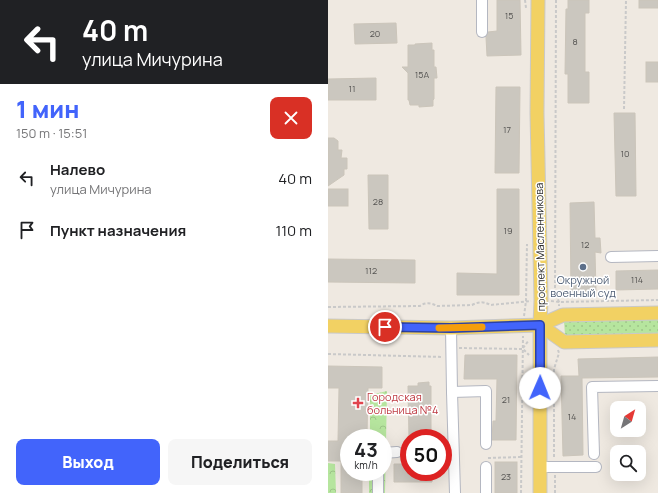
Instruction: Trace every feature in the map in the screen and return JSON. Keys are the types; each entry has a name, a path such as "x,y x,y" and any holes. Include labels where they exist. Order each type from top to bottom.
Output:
{"main road":[{"name":"проспект Масленникова","path":"538,0 537,113 541,300 540,493"},
{"path":"328,326 451,328 540,325 562,315 658,313"},
{"path":"540,325 564,342 658,340"}],"lane":[{"path":"482,0 482,32"},
{"path":"611,257 658,256"},
{"path":"451,328 454,493"},
{"path":"594,454 592,387 658,386"},
{"path":"452,392 486,391 486,444"},
{"path":"392,452 397,452"},
{"path":"486,462 486,493"},
{"path":"539,467 596,467"},
{"path":"378,481 378,493"}],"path":[{"path":"525,0 526,8"},
{"path":"556,0 555,293 559,302 558,316"},
{"path":"624,109 626,0"},
{"path":"521,493 523,325 526,302 528,239"},
{"path":"328,307 420,306 423,303 433,303 437,306 472,305 486,302 490,305 541,300 559,302 658,300"},
{"path":"555,493 554,369 559,353 558,338"},
{"path":"328,354 443,357 452,348 523,349 531,357 541,357 565,352"},
{"path":"486,462 521,457"}],"green space":[{"path":"658,319 658,335 565,335 564,321"},
{"path":"387,391 386,429 370,429 370,395"},
{"path":"328,463 335,464 336,493 328,493"},
{"path":"369,481 385,481 385,493 369,493"}],"building":[{"path":"497,0 520,0 521,55 487,56 486,37 488,32 497,31"},
{"path":"568,0 589,0 589,13 585,13 585,72 589,72 589,103 568,103 568,74 565,74 566,9 568,9"},
{"path":"639,0 658,0 658,8 639,8"},
{"path":"396,23 397,43 355,44 354,24"},
{"path":"432,43 432,50 434,50 434,67 436,67 437,78 434,78 433,106 419,107 419,105 410,105 408,100 408,73 402,67 408,67 408,45"},
{"path":"646,62 658,62 658,82 646,82"},
{"path":"376,78 376,100 328,100 328,79"},
{"path":"496,87 520,87 519,173 495,173"},
{"path":"614,113 635,113 636,196 616,196"},
{"path":"328,138 334,138 338,141 338,150 342,150 341,158 347,158 347,169 344,169 344,175 328,186"},
{"path":"368,175 388,175 388,229 369,229"},
{"path":"328,189 348,189 348,206 328,206"},
{"path":"497,189 519,189 519,295 457,295 457,273 497,274"},
{"path":"594,202 595,238 600,238 601,253 595,252 596,291 571,292 570,203"},
{"path":"328,259 415,260 415,283 328,282"},
{"path":"658,270 658,289 616,290 616,271"},
{"path":"465,355 517,355 516,440 492,440 493,421 496,421 497,379 464,379"},
{"path":"658,357 658,377 582,378 583,455 563,456 561,376 579,376 578,359"},
{"path":"328,366 382,367 382,388 368,388 367,429 340,429 340,461 328,461 328,441 338,441 339,388 328,388"},
{"path":"429,382 429,386 431,386 431,429 409,429 408,386 418,386 418,383"},
{"path":"495,462 517,462 517,493 495,493"},
{"path":"394,464 400,464 400,481 432,481 432,482 394,482"},
{"path":"341,481 362,481 362,493 341,493"}],"slow traffic":[{"path":"439,328 482,327"}],"place":[{"name":"Окружной военный суд","path":"583,267"},
{"name":"Городская больница №4","path":"358,403"}],"route":[{"path":"385,327 451,328 540,325 540,388"}]}
